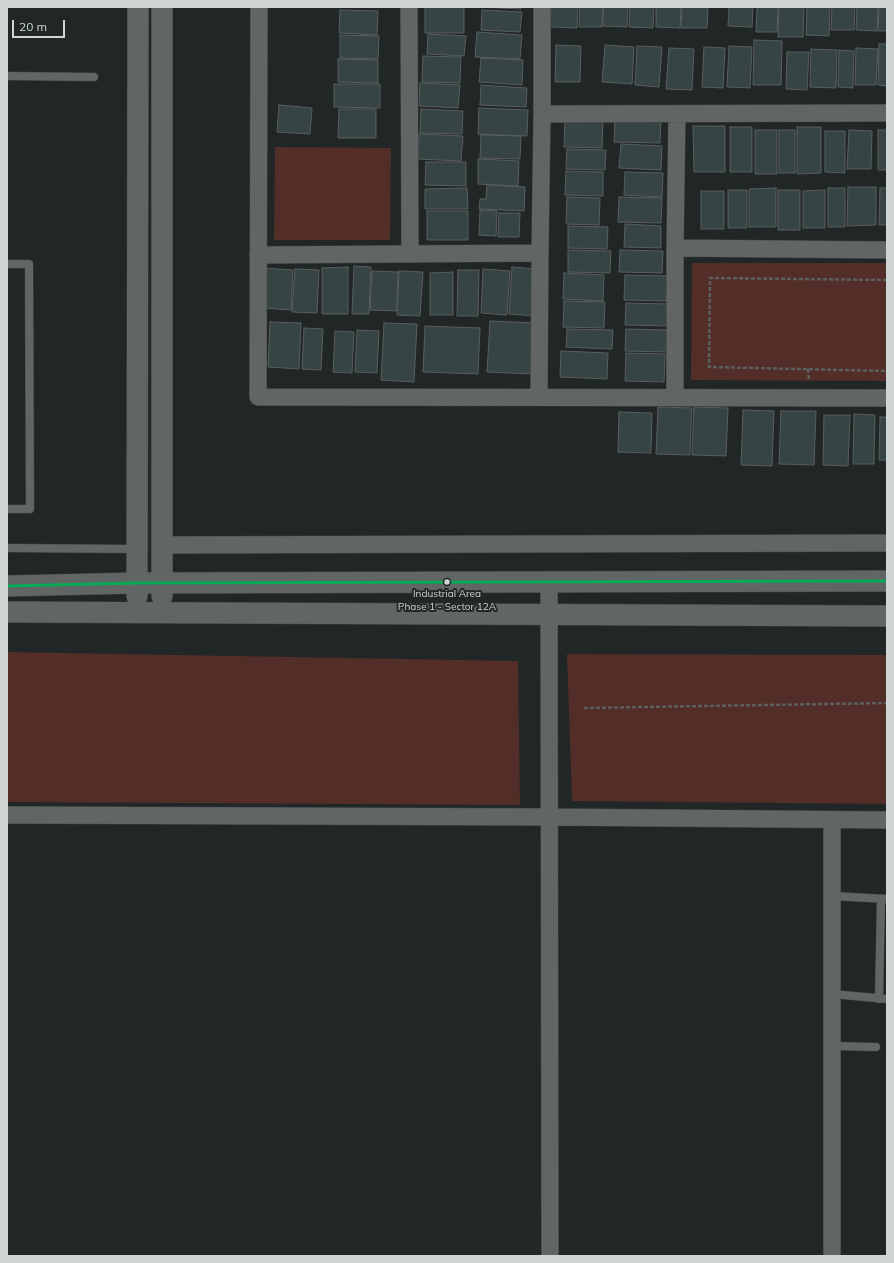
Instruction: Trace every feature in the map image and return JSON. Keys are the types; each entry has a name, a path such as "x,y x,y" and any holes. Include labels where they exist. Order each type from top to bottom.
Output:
{"street":[{"path":"138,7 136,582 138,613"},
{"path":"162,7 162,613"},
{"path":"258,7 258,397 887,398"},
{"path":"409,7 410,254"},
{"path":"539,397 542,7"},
{"path":"542,114 887,113"},
{"path":"675,397 677,114"},
{"path":"675,248 887,250"},
{"path":"258,255 540,253"},
{"path":"162,545 887,543"},
{"path":"7,586 136,582 887,581"},
{"path":"549,582 550,1256"},
{"path":"7,612 887,616"},
{"path":"7,815 887,820"},
{"path":"832,820 832,1256"}],"lane":[{"path":"7,76 94,77"},
{"path":"7,264 29,264 30,509 7,509"},
{"path":"7,548 137,550"},
{"path":"832,896 884,899 883,999 832,994"},
{"path":"833,1046 876,1047"}],"path":[{"path":"887,280 710,278 709,368 887,371"},
{"path":"584,708 887,703"}],"shaded area":[{"path":"275,147 391,148 390,240 274,240"},
{"path":"692,263 887,263 887,381 691,380"},
{"path":"7,652 518,661 520,805 7,802"},
{"path":"567,654 887,655 887,804 572,801"}],"building":[{"path":"425,7 464,7 464,33 425,33"},
{"path":"478,7 521,7 521,9"},
{"path":"551,7 578,7 577,28 550,27"},
{"path":"580,7 603,7 602,27 579,27"},
{"path":"603,7 628,7 627,27 603,26"},
{"path":"630,7 654,7 653,28 629,27"},
{"path":"656,7 681,7 680,28 656,27"},
{"path":"682,7 708,7 707,28 681,28"},
{"path":"729,7 753,7 752,27 728,26"},
{"path":"757,7 778,7 777,32 756,32"},
{"path":"779,7 804,7 803,37 778,37"},
{"path":"807,7 830,7 829,36 806,35"},
{"path":"832,7 855,7 854,30 831,30"},
{"path":"857,7 878,7 877,31 856,30"},
{"path":"879,7 887,7 887,31 878,31"},
{"path":"340,10 378,11 377,35 339,33"},
{"path":"482,10 522,12 520,32 481,30"},
{"path":"477,32 522,35 520,59 475,57"},
{"path":"428,34 466,36 464,56 427,54"},
{"path":"340,35 379,36 378,59 340,58"},
{"path":"754,40 782,41 781,85 753,85"},
{"path":"879,44 887,44 887,86 878,85"},
{"path":"556,45 581,46 580,82 555,82"},
{"path":"605,45 634,47 632,84 602,82"},
{"path":"637,46 662,47 659,87 635,85"},
{"path":"729,46 752,47 750,88 727,87"},
{"path":"704,47 725,48 723,88 702,87"},
{"path":"669,48 694,49 692,90 666,89"},
{"path":"856,48 878,49 876,85 855,85"},
{"path":"811,49 837,50 836,88 810,87"},
{"path":"839,50 854,51 853,88 838,87"},
{"path":"787,52 809,52 807,90 786,89"},
{"path":"423,56 461,57 460,83 422,82"},
{"path":"481,58 523,60 522,85 479,82"},
{"path":"338,59 378,60 378,83 338,82"},
{"path":"420,83 460,85 458,108 419,106"},
{"path":"334,84 380,84 380,108 334,107"},
{"path":"481,85 527,88 526,107 480,105"},
{"path":"279,105 312,108 310,134 277,132"},
{"path":"479,108 528,110 527,136 478,134"},
{"path":"339,109 376,109 376,138 338,138"},
{"path":"421,109 463,111 462,134 420,133"},
{"path":"615,118 661,120 660,143 614,142"},
{"path":"565,119 603,120 602,148 564,147"},
{"path":"693,126 725,126 725,172 694,172"},
{"path":"730,127 752,127 752,172 730,172"},
{"path":"797,127 821,127 821,173 797,174"},
{"path":"755,130 777,130 777,174 755,174"},
{"path":"779,130 795,130 795,173 779,173"},
{"path":"849,130 872,131 871,169 847,169"},
{"path":"878,130 887,130 887,170 878,170"},
{"path":"825,131 845,131 845,173 825,172"},
{"path":"419,134 463,136 461,161 418,159"},
{"path":"481,135 521,136 520,159 480,158"},
{"path":"621,144 662,146 661,170 619,168"},
{"path":"567,149 606,150 605,170 566,169"},
{"path":"478,159 519,161 518,186 478,184"},
{"path":"426,162 466,162 466,186 425,185"},
{"path":"566,171 603,172 603,196 565,195"},
{"path":"625,172 663,173 662,197 624,195"},
{"path":"487,185 525,187 524,211 479,209 480,199 486,199"},
{"path":"848,187 876,187 876,225 847,226"},
{"path":"467,188 468,209 425,209 425,189"},
{"path":"776,188 776,227 749,227 749,189"},
{"path":"828,188 845,188 845,227 828,227"},
{"path":"880,188 887,188 887,225 879,225"},
{"path":"728,190 747,190 747,228 728,228"},
{"path":"778,190 800,190 800,230 778,230"},
{"path":"825,190 825,228 803,228 803,191"},
{"path":"701,191 724,191 724,229 701,229"},
{"path":"567,197 600,198 599,225 566,224"},
{"path":"619,197 662,198 661,223 618,222"},
{"path":"480,210 497,211 496,236 479,235"},
{"path":"427,211 468,211 468,240 427,240"},
{"path":"499,213 520,213 519,237 498,237"},
{"path":"625,224 661,226 661,248 624,247"},
{"path":"568,226 608,227 607,249 568,248"},
{"path":"568,250 611,251 610,273 568,272"},
{"path":"620,250 663,251 662,273 619,272"},
{"path":"354,266 371,267 369,314 352,314"},
{"path":"348,267 348,314 322,314 322,268"},
{"path":"512,267 536,269 533,316 509,314"},
{"path":"265,268 293,270 291,310 262,308"},
{"path":"295,269 319,270 317,313 292,312"},
{"path":"483,269 510,271 507,315 481,313"},
{"path":"458,270 479,270 478,316 457,316"},
{"path":"372,271 398,272 397,311 370,310"},
{"path":"399,271 423,272 420,316 397,315"},
{"path":"453,272 453,315 430,315 430,273"},
{"path":"564,273 604,275 603,301 563,299"},
{"path":"625,275 667,276 666,301 624,300"},
{"path":"564,301 605,302 604,328 563,327"},
{"path":"626,303 669,304 668,326 625,325"},
{"path":"490,321 535,323 532,374 487,372"},
{"path":"270,322 301,323 299,369 268,367"},
{"path":"384,323 417,324 414,382 381,380"},
{"path":"425,326 480,328 478,374 423,372"},
{"path":"304,328 323,329 321,370 302,369"},
{"path":"567,329 613,330 612,349 566,347"},
{"path":"626,329 667,330 667,352 625,351"},
{"path":"357,330 379,331 377,373 355,372"},
{"path":"335,331 354,332 352,373 333,372"},
{"path":"561,351 608,353 607,379 560,377"},
{"path":"626,353 665,354 664,382 625,381"},
{"path":"658,407 692,408 690,455 656,454"},
{"path":"694,407 728,408 726,456 692,455"},
{"path":"743,410 774,411 772,466 741,465"},
{"path":"781,411 816,411 814,465 779,464"},
{"path":"619,412 652,413 651,453 618,452"},
{"path":"854,414 875,415 874,464 853,464"},
{"path":"824,415 850,415 848,466 823,465"},
{"path":"880,417 887,417 887,460 879,460"}],"transit line":[{"path":"7,586 136,583 887,581"}],"place":[{"name":"Industrial Area Phase 1 - Sector 12A","path":"447,582"}]}
